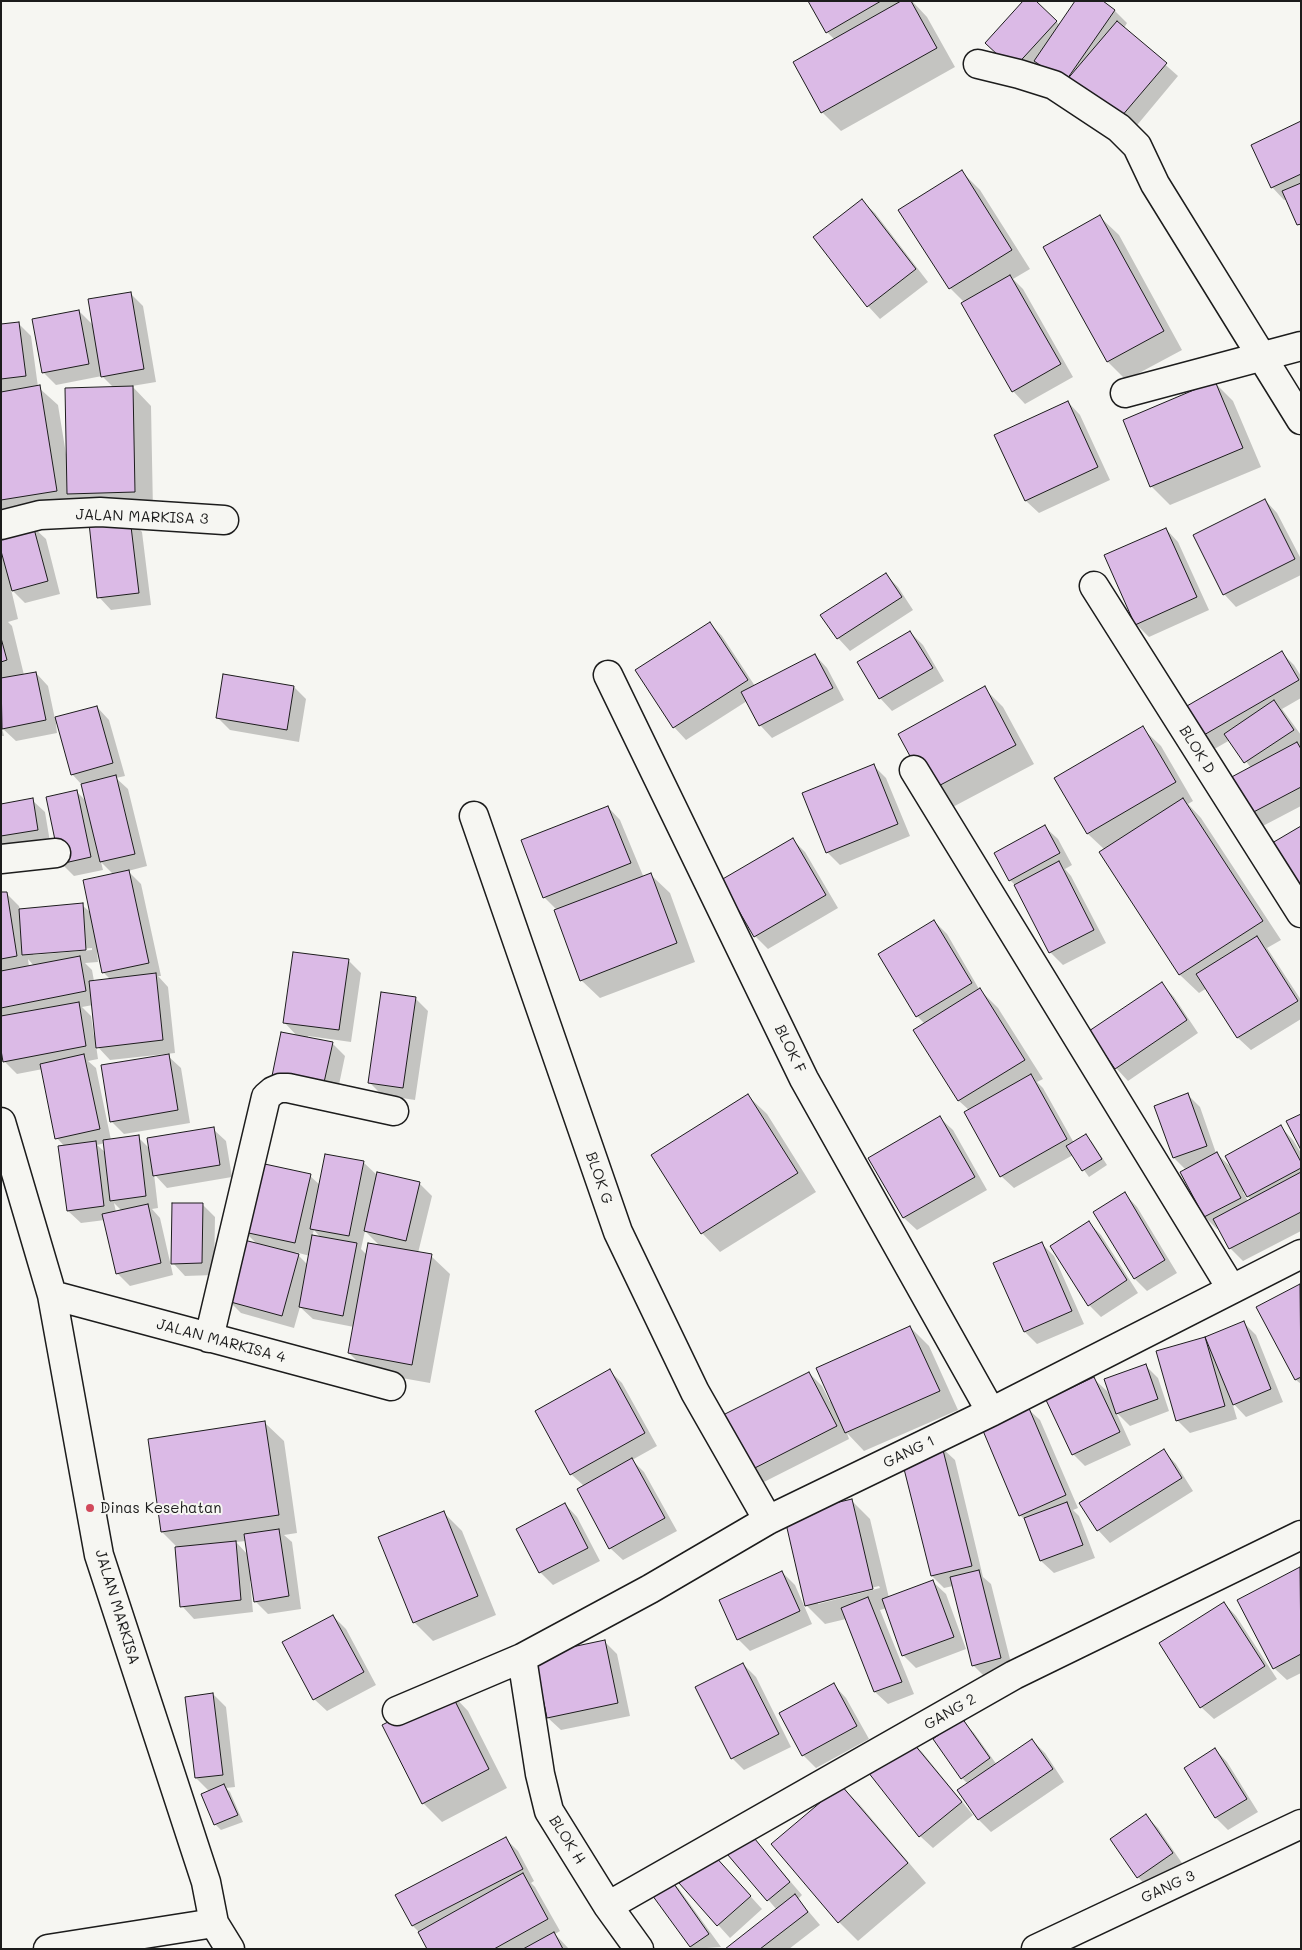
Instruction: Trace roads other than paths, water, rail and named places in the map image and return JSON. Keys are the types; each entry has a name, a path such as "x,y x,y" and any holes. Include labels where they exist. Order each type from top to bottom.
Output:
{"street":[{"path":"978,64 1054,85 1119,128 1137,146 1155,184 1301,420"},
{"path":"1126,393 1301,346"},
{"name":"JALAN MARKISA 3","path":"1,525 40,515 100,512 224,520"},
{"name":"BLOK D","path":"1094,586 1301,914"},
{"name":"BLOK F","path":"608,675 804,1078 991,1412"},
{"path":"914,770 1231,1288"},
{"name":"BLOK G","path":"474,816 618,1232 695,1392 768,1520"},
{"path":"1,859 56,853"},
{"path":"209,1338 266,1097 280,1088 288,1088 394,1111"},
{"name":"JALAN MARKISA","path":"1,1122 52,1295 99,1555 206,1882 214,1923"},
{"name":"GANG 1","path":"397,1711 522,1658 650,1589 768,1520 991,1412 1301,1254"},
{"name":"JALAN MARKISA 4","path":"52,1295 391,1386"},
{"name":"GANG 2","path":"608,1906 1014,1675 1301,1534"},
{"name":"BLOK H","path":"522,1658 540,1774 549,1811 608,1906 639,1949"},
{"name":"GANG 3","path":"1036,1949 1301,1824"},
{"path":"48,1949 214,1923 230,1949"}],"place":[{"name":"Dinas Kesehatan","path":"90,1508"}]}
